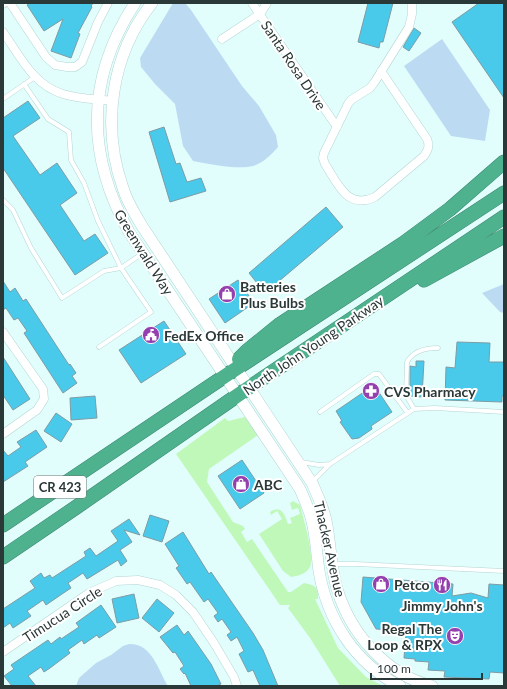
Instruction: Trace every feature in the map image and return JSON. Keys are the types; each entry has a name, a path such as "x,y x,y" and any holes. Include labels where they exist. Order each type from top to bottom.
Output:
{"highway":[{"path":"232,370 247,351 279,325 404,243 450,209 504,162"},
{"name":"North John Young Parkway","path":"3,525 140,434 232,370 504,194"},
{"name":"North John Young Parkway","path":"3,557 123,476 243,391 504,217"},
{"path":"318,342 398,294 504,236"}],"street":[{"path":"10,3 46,56 55,64 67,67 75,67 82,62 98,22 108,3"},
{"name":"Greenwald Way","path":"135,3 119,29 110,51 102,80 99,99 98,132 101,160 106,183 120,216 143,253 232,370"},
{"name":"Greenwald Way","path":"152,3 138,23 125,50 115,82 112,102 112,137 118,171 128,202 232,370"},
{"name":"Santa Rosa Drive","path":"252,3 336,127"},
{"path":"222,39 260,14 267,3"},
{"name":"Santa Rosa Drive","path":"381,71 427,139 429,144 428,150 424,156 375,197 368,200 352,200 346,195 325,164 323,158 324,153 348,104 351,100 370,88 409,26 412,14 412,3"},
{"path":"3,32 35,77 49,89 64,95 112,102"},
{"path":"143,253 154,245"},
{"path":"3,332 43,389 44,399 37,410 3,434"},
{"name":"Thacker Avenue","path":"232,370 300,489 310,513 319,571 331,613 342,633 356,652 369,665 391,682 400,686"},
{"name":"Thacker Avenue","path":"243,391 299,462 312,482 327,525 332,564 338,592 351,622 363,640 376,654 395,669 416,680 432,686"},
{"path":"292,477 303,484 312,482"},
{"path":"319,571 332,564"},
{"name":"Timucua Circle","path":"3,652 89,593 116,581 138,580 160,585 176,595 193,612 214,643 234,677 237,686"}],"lane":[{"path":"3,99 35,77"},
{"path":"24,84 48,119 69,132 71,160 84,184 98,220 121,268 151,312 99,347"},
{"path":"3,200 13,210 31,248 62,298 104,271 121,268 143,253"},
{"path":"414,409 406,395 407,362 417,352 427,348 438,348"},
{"path":"320,412 374,374 379,374 407,412"},
{"path":"312,482 330,464 407,412 414,409 435,408 504,412"},
{"path":"299,462 319,465 330,464"},
{"path":"332,564 504,571"}],"green space":[{"path":"245,417 258,435 209,469 207,482 233,522 243,526 245,529 241,532 247,542 252,539 288,592 291,592 304,583 316,587 318,599 315,599 338,648 366,677 383,686 340,686 310,638 288,608 290,605 280,605 176,454 225,418 228,421"},
{"path":"293,501 300,505 308,536 311,562 310,567 304,573 291,577 283,571 259,534 282,519 277,511 271,515 270,512 277,509 284,514 288,524 292,523 290,518 300,514 298,508 292,510 290,503"}],"water":[{"path":"173,3 185,3 191,10 242,86 259,106 276,135 278,147 270,156 260,163 253,166 240,167 193,161 183,146 175,104 141,67 140,58"},
{"path":"442,39 490,110 485,141 451,136 404,66"},
{"path":"504,284 504,313 500,312 482,293"},
{"path":"129,644 137,645 149,653 168,686 76,686 79,678 96,663 111,655 123,646"}],"building":[{"path":"30,3 93,3 78,33 80,34 71,58 51,51 63,19 44,31 27,5"},
{"path":"368,3 393,3 383,42 380,42 379,48 358,42"},
{"path":"479,3 504,3 504,98 452,22"},
{"path":"414,28 421,33 409,51 403,47"},
{"path":"28,101 40,118 13,136 40,175 57,163 77,193 60,205 84,241 95,234 108,253 75,275 3,168 3,118"},
{"path":"164,127 176,164 180,163 187,182 201,178 206,191 170,202 149,132"},
{"path":"326,207 343,227 265,293 249,273"},
{"path":"238,280 254,303 225,323 209,299"},
{"path":"3,281 10,292 15,288 23,301 26,299 69,365 70,364 76,373 72,376 77,383 63,393 24,333 27,331 18,318 14,320 6,308 3,310"},
{"path":"164,321 186,354 141,383 119,350"},
{"path":"457,342 490,343 489,362 504,362 504,396 502,396 502,402 445,400 446,367 455,368"},
{"path":"3,357 30,399 13,410 3,395"},
{"path":"416,361 424,361 422,397 411,396 410,394 410,366 416,367"},
{"name":"CVS Pharmacy","path":"374,385 392,412 371,426 372,429 359,438 352,439 340,422 342,421 336,411"},
{"path":"95,396 97,418 71,420 70,398"},
{"path":"56,413 72,424 61,442 44,431"},
{"path":"36,430 47,447 25,462 28,466 3,482 3,450 8,456 21,447 17,442"},
{"name":"ABC","path":"242,460 264,493 240,509 218,476"},
{"path":"150,515 169,521 162,542 143,536"},
{"path":"129,519 140,535 124,530 132,542 120,550 127,561 121,566 118,560 87,579 83,573 68,583 71,588 46,605 43,600 27,611 31,616 13,628 10,623 3,628 3,609 35,588 30,581 41,573 44,578 50,575 52,578 86,556 84,552 90,548 96,556 118,541 111,531"},
{"path":"183,532 209,574 211,572 253,633 263,650 278,686 260,686 253,670 248,672 239,654 244,651 237,637 231,641 227,635 231,632 222,619 218,622 214,616 218,613 208,599 204,602 190,582 187,584 176,568 179,566 165,544"},
{"name":"Regal The Loop & RPX","path":"363,577 453,584 452,596 471,593 488,598 489,584 504,585 504,673 490,672 489,679 444,677 445,671 428,670 429,662 415,661 415,659 404,658 406,631 376,629 361,602"},
{"path":"134,594 139,618 117,623 112,599"},
{"path":"157,599 174,613 159,632 142,618"},
{"path":"101,605 116,627 99,638 97,635 84,644 82,640 68,650 70,653 44,672 41,667 28,676 36,686 12,686 4,676 14,669 11,665 48,640 51,644 60,637 61,639 79,627 76,623"},
{"path":"177,625 184,635 188,631 211,664 221,684 216,686 191,686 185,673 184,674 180,669 184,666 175,652 173,653 160,637"}],"place":[{"name":"Batteries Plus Bulbs","path":"227,294"},
{"name":"FedEx Office","path":"151,335"},
{"name":"CVS Pharmacy","path":"371,391"},
{"name":"ABC","path":"241,484"},
{"name":"Petco","path":"381,584"},
{"name":"Jimmy John's","path":"442,585"},
{"name":"Regal The Loop & RPX","path":"455,636"}]}
